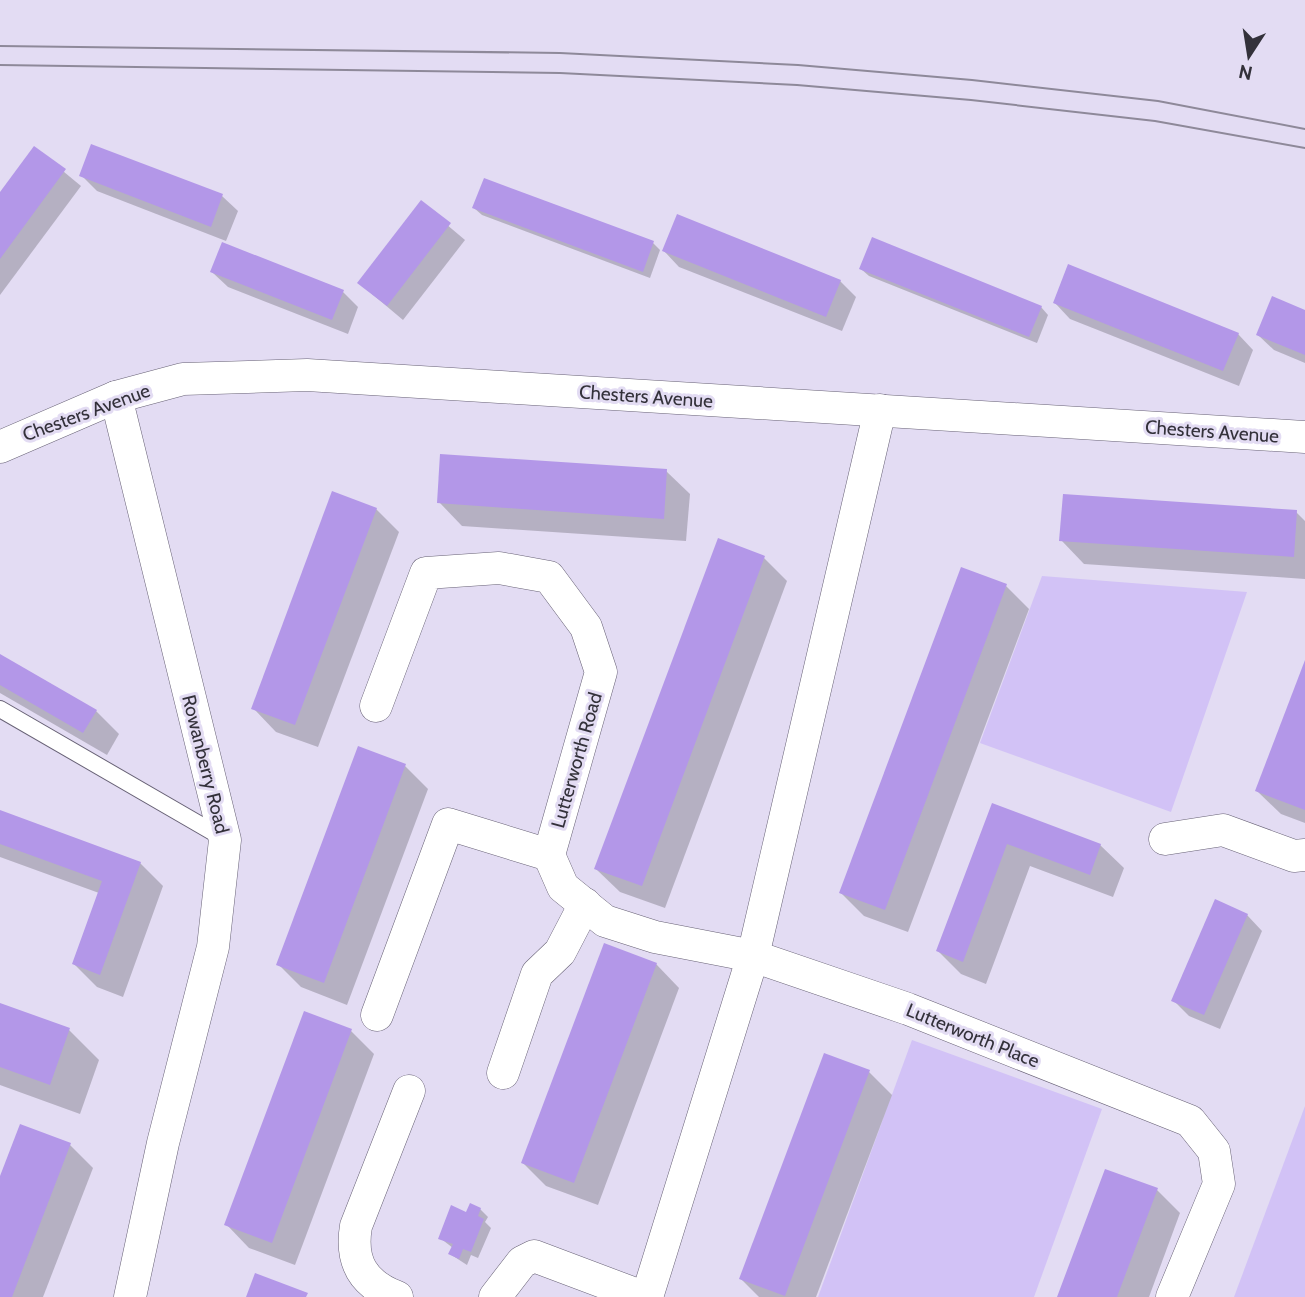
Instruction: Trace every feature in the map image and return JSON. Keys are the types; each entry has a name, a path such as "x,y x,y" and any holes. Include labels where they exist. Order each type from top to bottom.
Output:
{"street":[{"name":"Chesters Avenue","path":"0,447 116,397 183,379 307,375 1305,437"},
{"name":"Rowanberry Road","path":"116,397 225,839 213,947 163,1143 130,1297"},
{"path":"495,1297 522,1262 534,1256 645,1297 753,956 880,410"},
{"name":"Lutterworth Road","path":"376,706 426,573 499,568 549,577 586,627 601,672 549,855"},
{"path":"377,1015 448,824 549,855 563,887 605,921 655,937 753,956"},
{"path":"1165,839 1223,830 1294,856 1305,855"},
{"path":"503,1073 537,974 560,952 585,904"},
{"name":"Lutterworth Place","path":"753,956 908,1009 1190,1121 1214,1151 1219,1184 1172,1297"},
{"path":"385,1295 363,1278 356,1262 353,1244 356,1226 410,1091"}],"lane":[{"path":"0,709 225,839"}],"shaded area":[{"path":"1042,576 1247,592 1171,812 980,743"},
{"path":"912,1040 1102,1109 1034,1297 818,1297"},
{"path":"1305,1106 1305,1297 1234,1297"}],"building":[{"path":"91,144 223,194 211,227 79,176"},
{"path":"34,146 66,169 0,259 0,192"},
{"path":"484,178 654,241 643,272 472,208"},
{"path":"421,200 451,223 387,306 357,283"},
{"path":"677,214 841,280 826,317 662,251"},
{"path":"872,237 1042,306 1029,337 859,269"},
{"path":"222,242 344,290 332,320 210,272"},
{"path":"1068,264 1239,333 1223,371 1053,303"},
{"path":"1272,296 1305,310 1305,355 1256,335"},
{"path":"440,454 667,469 664,519 437,503"},
{"path":"332,491 377,508 295,725 251,709"},
{"path":"1063,494 1297,510 1294,557 1059,541"},
{"path":"718,538 765,556 642,886 594,869"},
{"path":"961,567 1007,584 885,910 839,893"},
{"path":"0,654 97,710 83,733 0,685"},
{"path":"1305,660 1305,810 1255,791"},
{"path":"358,746 406,764 324,983 276,965"},
{"path":"992,803 1101,844 1090,875 1007,844 963,962 936,951"},
{"path":"0,810 141,862 100,975 72,964 102,881 0,844"},
{"path":"1215,899 1248,914 1204,1015 1171,1001"},
{"path":"604,943 657,963 574,1183 521,1163"},
{"path":"0,1003 70,1028 50,1085 0,1067"},
{"path":"304,1011 352,1029 272,1243 224,1225"},
{"path":"824,1053 870,1070 785,1296 739,1279"},
{"path":"20,1124 71,1143 12,1297 0,1297 0,1176"},
{"path":"1105,1169 1158,1188 1117,1297 1057,1297"},
{"path":"470,1203 481,1208 478,1216 484,1219 471,1252 463,1249 459,1259 448,1254 453,1244 438,1239 451,1205 466,1212"},
{"path":"255,1273 308,1293 306,1297 246,1297"}],"tram line":[{"path":"0,46 560,53 798,65 972,80 1158,101 1305,129"},
{"path":"0,65 560,73 797,85 971,100 1155,121 1305,148"}]}
